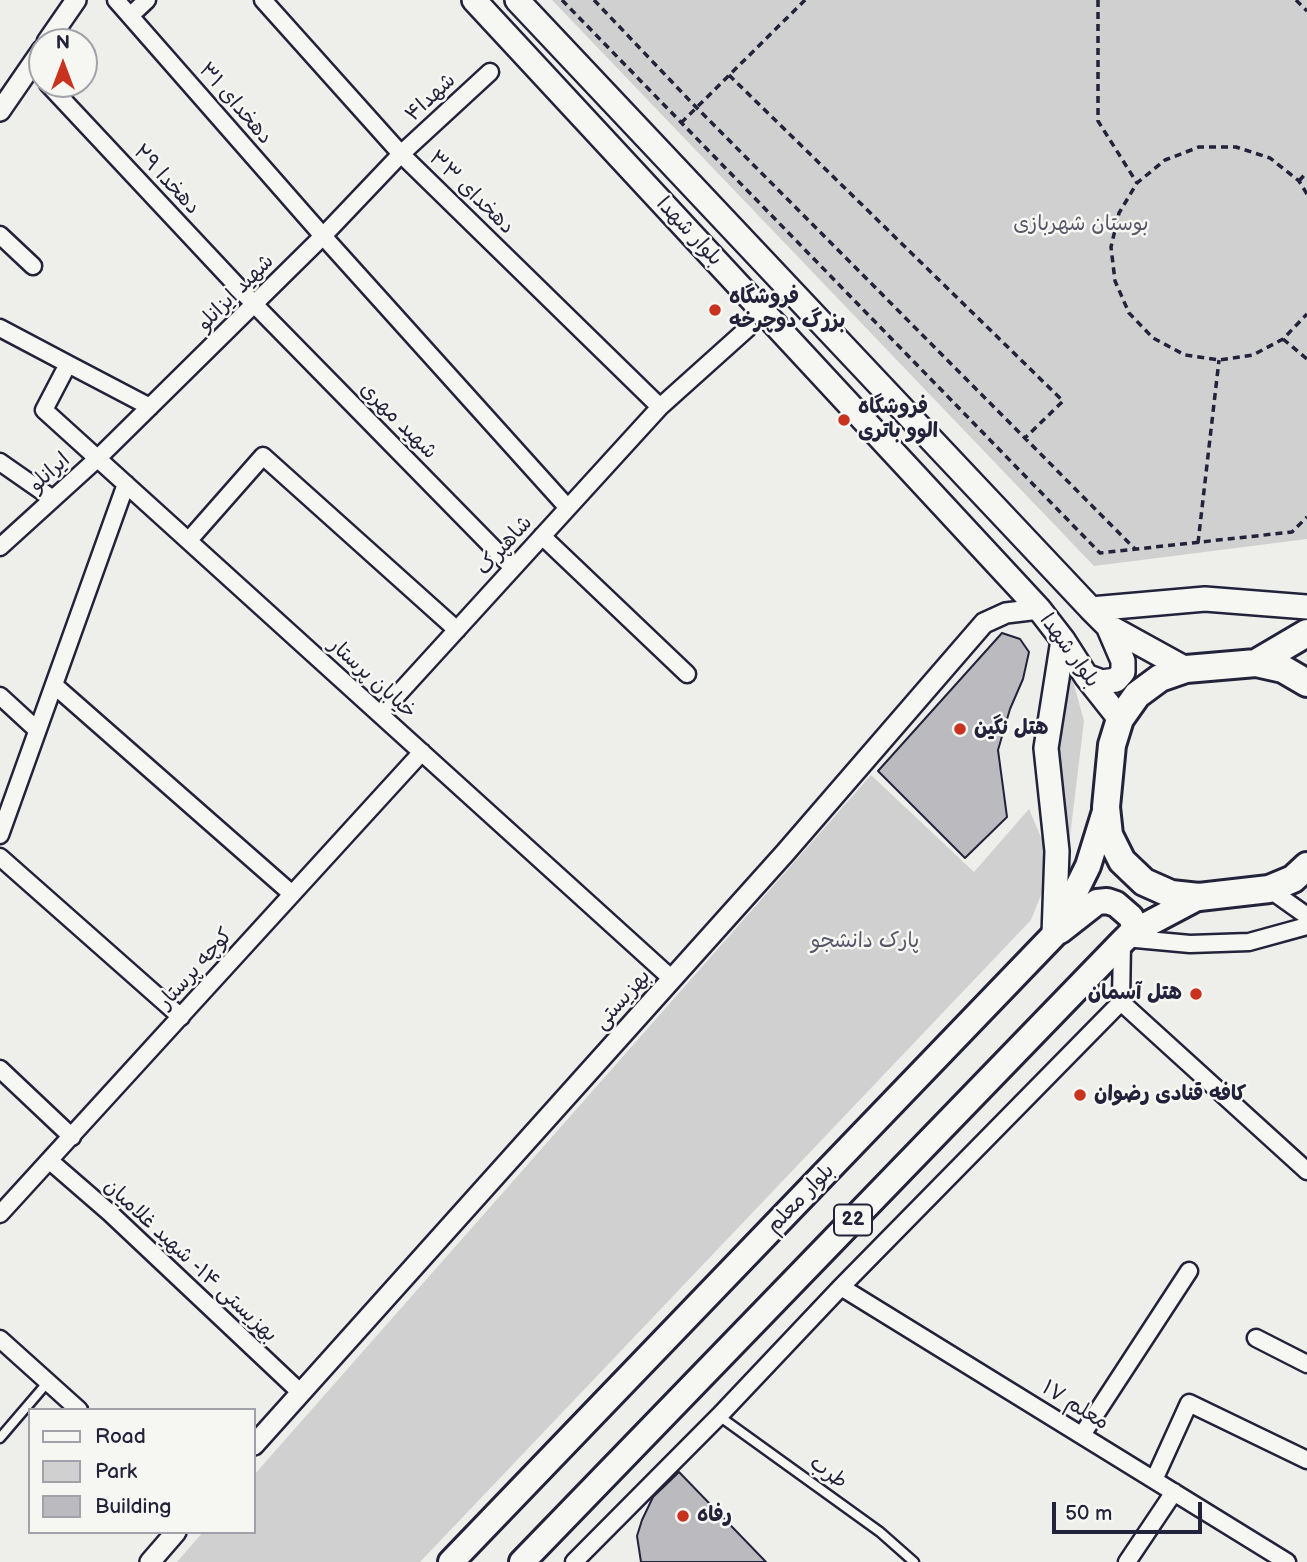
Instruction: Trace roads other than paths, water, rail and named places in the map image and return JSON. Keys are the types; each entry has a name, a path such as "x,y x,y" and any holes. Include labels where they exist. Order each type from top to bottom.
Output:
{"highway":[{"path":"1256,663 1307,633"},
{"path":"1307,683 1283,669 1256,663 1186,669 1160,678 1137,695 1121,719 1112,745 1106,807 1109,835 1122,862 1144,882 1171,894 1199,897 1269,889 1293,879 1307,866"}],"main road":[{"name":"بلوار شهدا","path":"474,0 1039,609 1086,676 1121,719"},
{"name":"بلوار شهدا","path":"517,0 1091,609 1108,626 1186,669"},
{"path":"1091,609 1205,599 1307,607"},
{"path":"1086,676 1102,682 1116,680 1123,672 1123,661 1108,626"},
{"path":"1054,936 1057,851 1046,748 1063,640"},
{"name":"بلوار معلم","path":"451,1562 1054,936 1088,866 1106,807"},
{"name":"22","path":"522,1562 1126,938 1199,897"},
{"path":"1054,936 1097,902 1107,901 1116,904 1131,917 1134,926 1126,938"}],"street":[{"path":"57,28 76,0"},
{"name":"دهخدای ۳۱","path":"116,0 323,236 568,508"},
{"path":"130,16 148,0"},
{"name":"دهخدای ۳۳","path":"263,0 401,154 660,407"},
{"name":"شهدا۴","path":"401,154 490,72"},
{"path":"0,111 28,77"},
{"name":"دهخدا ۲۹","path":"61,98 254,304"},
{"name":"شهید ایزانلو","path":"98,458 323,236 401,154"},
{"path":"0,235 33,266"},
{"name":"شهید مهری","path":"254,304 513,568"},
{"path":"0,328 150,407"},
{"name":"شاهپرک","path":"380,714 660,407 748,328"},
{"name":"خیابان پرستار","path":"68,364 44,410 672,979"},
{"path":"188,540 263,456 457,630"},
{"name":"ایرانلو","path":"0,547 98,458"},
{"path":"0,462 53,499"},
{"path":"0,835 126,484"},
{"path":"542,536 687,674"},
{"name":"بهزیستی","path":"256,1443 672,979 984,623 1006,613 1039,609"},
{"path":"54,685 292,894"},
{"path":"0,696 36,729"},
{"name":"کوچه پرستار","path":"0,1214 422,752"},
{"path":"0,857 181,1017"},
{"path":"1269,889 1307,916"},
{"path":"597,1562 580,1556 1121,1002 1126,938 1190,944 1250,943 1307,926"},
{"path":"1121,1002 1307,1171"},
{"path":"0,1069 72,1137"},
{"name":"بهزیستی ۱۴- شهید غلامیان","path":"50,1161 110,1213 301,1393"},
{"path":"1082,1435 1189,1271"},
{"name":"معلم ۱۷","path":"841,1287 1287,1562"},
{"path":"1255,1338 1307,1364"},
{"path":"0,1339 77,1408"},
{"path":"1154,1480 1189,1404 1307,1460"},
{"path":"1127,1562 1174,1492"},
{"path":"150,1562 174,1534"}],"lane":[{"path":"0,1438 47,1383"},
{"name":"طرب","path":"719,1416 880,1532 914,1562"}],"place":[{"name":"فروشگاه بزرگ دوچرخه","path":"715,310"},
{"name":"فروشگاه الوو باتری","path":"844,420"},
{"name":"هتل نگین","path":"960,729"},
{"name":"هتل آسمان","path":"1196,994"},
{"name":"کافه قنادی رضوان","path":"1080,1095"},
{"name":"رفاه","path":"683,1516"}],"park label":[{"name":"بوستان شهربازی","path":"1081,225"},
{"name":"پارک دانشجو","path":"865,942"}]}
